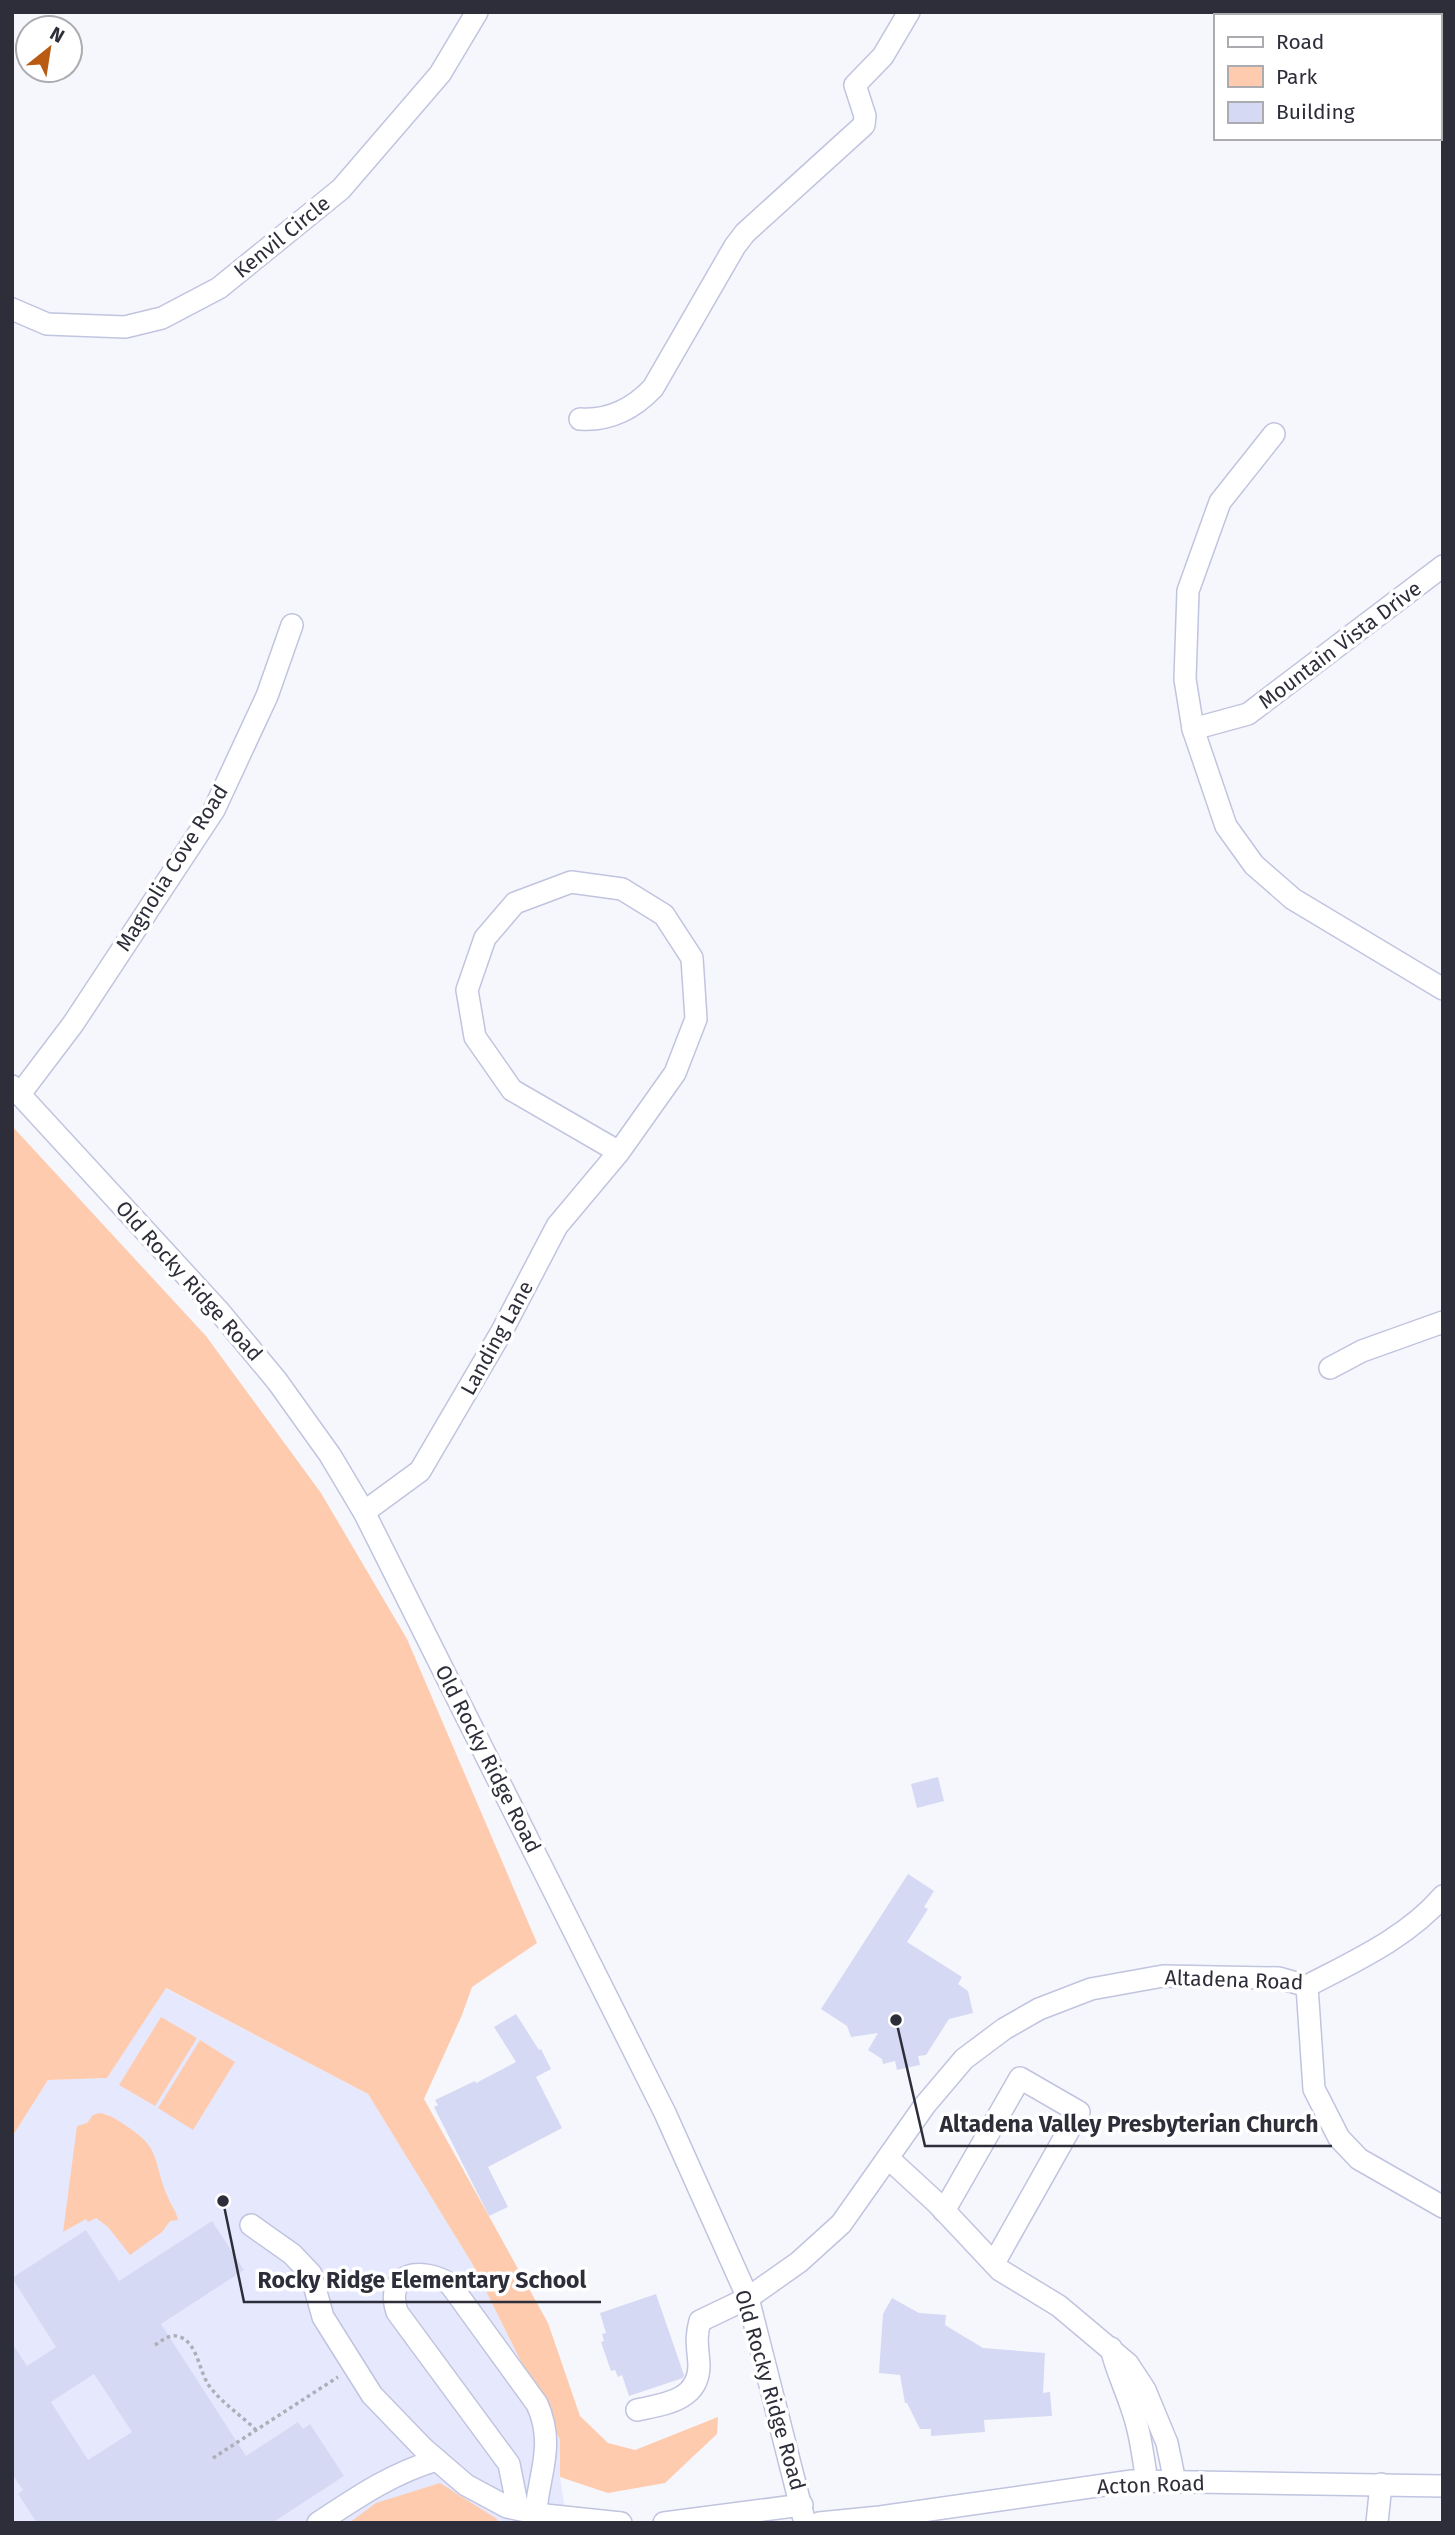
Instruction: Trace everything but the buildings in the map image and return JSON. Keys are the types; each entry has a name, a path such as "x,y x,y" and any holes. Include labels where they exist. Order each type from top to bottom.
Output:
{"street":[{"name":"Kenvil Circle","path":"12,309 47,324 125,327 162,318 219,288 341,189 440,74 477,12"},
{"path":"580,419 596,420 620,412 633,405 653,387 745,233 864,125 865,116 855,85 883,56 909,12"},
{"path":"1274,434 1220,502 1188,591 1185,679 1193,729 1226,826 1254,864 1293,899 1443,989"},
{"name":"Mountain Vista Drive","path":"1193,729 1248,714 1443,566"},
{"name":"Magnolia Cove Road","path":"16,1090 73,1024 214,810 267,696 292,625"},
{"name":"Landing Lane","path":"364,1512 419,1471 502,1331 557,1226 619,1152 675,1073 696,1019 692,958 664,915 622,889 571,882 515,903 485,938 467,990 475,1037 512,1090 619,1152"},
{"name":"Old Rocky Ridge Road","path":"16,1090 218,1310 277,1381 330,1455 364,1512 665,2113 748,2298 804,2514"},
{"path":"1331,1368 1362,1351 1443,1322"},
{"name":"Altadena Road","path":"637,2410 668,2403 691,2392 699,2367 696,2336 700,2321 748,2298 799,2262 841,2224 925,2105 964,2059 1004,2029 1040,2009 1091,1989 1163,1976 1279,1978 1307,1986 1377,1950 1430,1911 1443,1896"},
{"path":"1307,1986 1314,2090 1339,2138 1359,2159 1443,2207"},
{"path":"944,2211 1020,2078 1079,2112 994,2263"},
{"path":"888,2158 944,2211 1000,2270 1059,2306 1128,2364 1144,2390 1167,2442 1175,2482"},
{"path":"251,2225 292,2254 311,2274 323,2317 372,2395 466,2486 529,2515 621,2523"},
{"path":"425,2273 450,2284 532,2394 544,2419 548,2438 529,2515 509,2464 397,2312 394,2292 401,2279 412,2274 425,2273"},
{"path":"1111,2348 1118,2377 1131,2405 1140,2437 1147,2482"},
{"path":"318,2523 388,2478 409,2468 437,2460"},
{"name":"Acton Road","path":"819,2523 1132,2482 1443,2486"},
{"path":"1377,2523 1381,2484"},
{"path":"664,2523 804,2514"}],"path":[{"path":"155,2345 169,2336 179,2336 184,2340 195,2354 207,2382 216,2394 256,2430"},
{"path":"213,2458 354,2366"}],"shaded area":[{"path":"165,1988 368,2094 473,2265 560,2440 560,2477 567,2523 12,2523 12,2137 48,2080 107,2078"}],"green space":[{"path":"12,1126 206,1336 321,1493 407,1639 537,1943 472,1987 424,2099 548,2323 580,2416 608,2443 635,2450 718,2417 717,2434 665,2483 608,2493 560,2477 560,2440 473,2265 368,2094 166,1988 107,2078 48,2080 12,2137"},
{"path":"161,2017 197,2038 155,2106 119,2085"},
{"path":"200,2040 235,2062 193,2130 158,2108"},
{"path":"100,2113 137,2133 151,2148 178,2220 170,2221 162,2232 130,2255 108,2227 96,2218 88,2222 86,2219 63,2232 77,2126 87,2123 93,2115"},
{"path":"440,2483 497,2519 497,2523 349,2523 376,2503"}],"place":[{"name":"Altadena Valley Presbyterian Church","path":"896,2020"},
{"name":"Rocky Ridge Elementary School","path":"223,2201"}]}
